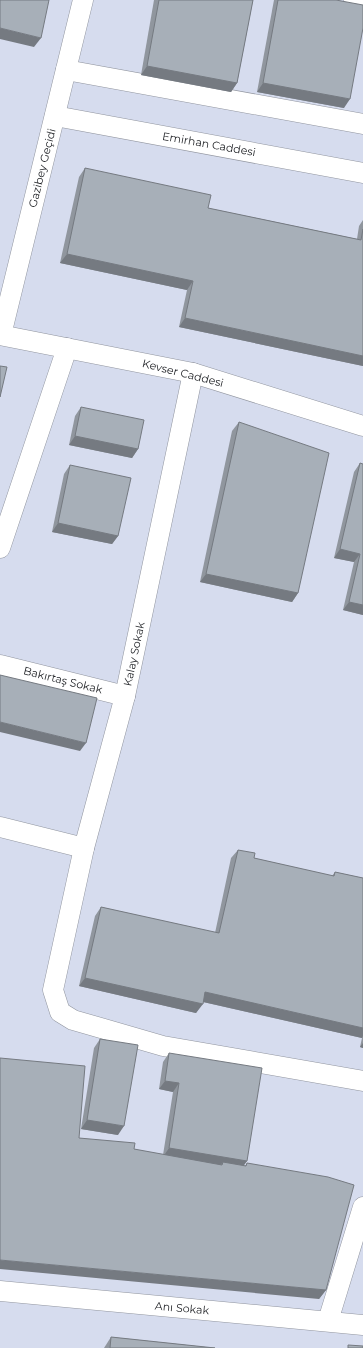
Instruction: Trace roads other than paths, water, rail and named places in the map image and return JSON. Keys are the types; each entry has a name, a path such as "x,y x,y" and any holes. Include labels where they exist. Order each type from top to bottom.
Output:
{"street":[{"name":"Gazibey Geçidi","path":"1,335 83,0"},
{"path":"354,0 363,2"},
{"path":"66,70 363,124"},
{"name":"Emirhan Caddesi","path":"55,116 363,173"},
{"name":"Kevser Caddesi","path":"1,335 193,373 363,426"},
{"path":"0,548 67,348"},
{"name":"Kalay Sokak","path":"193,373 126,696 84,848 53,990 60,1012 73,1020 163,1046 363,1081"},
{"name":"Bakırtaş Sokak","path":"0,665 126,696"},
{"path":"0,827 84,848"},
{"path":"328,1321 363,1207"},
{"name":"Anı Sokak","path":"0,1291 363,1325"}]}
